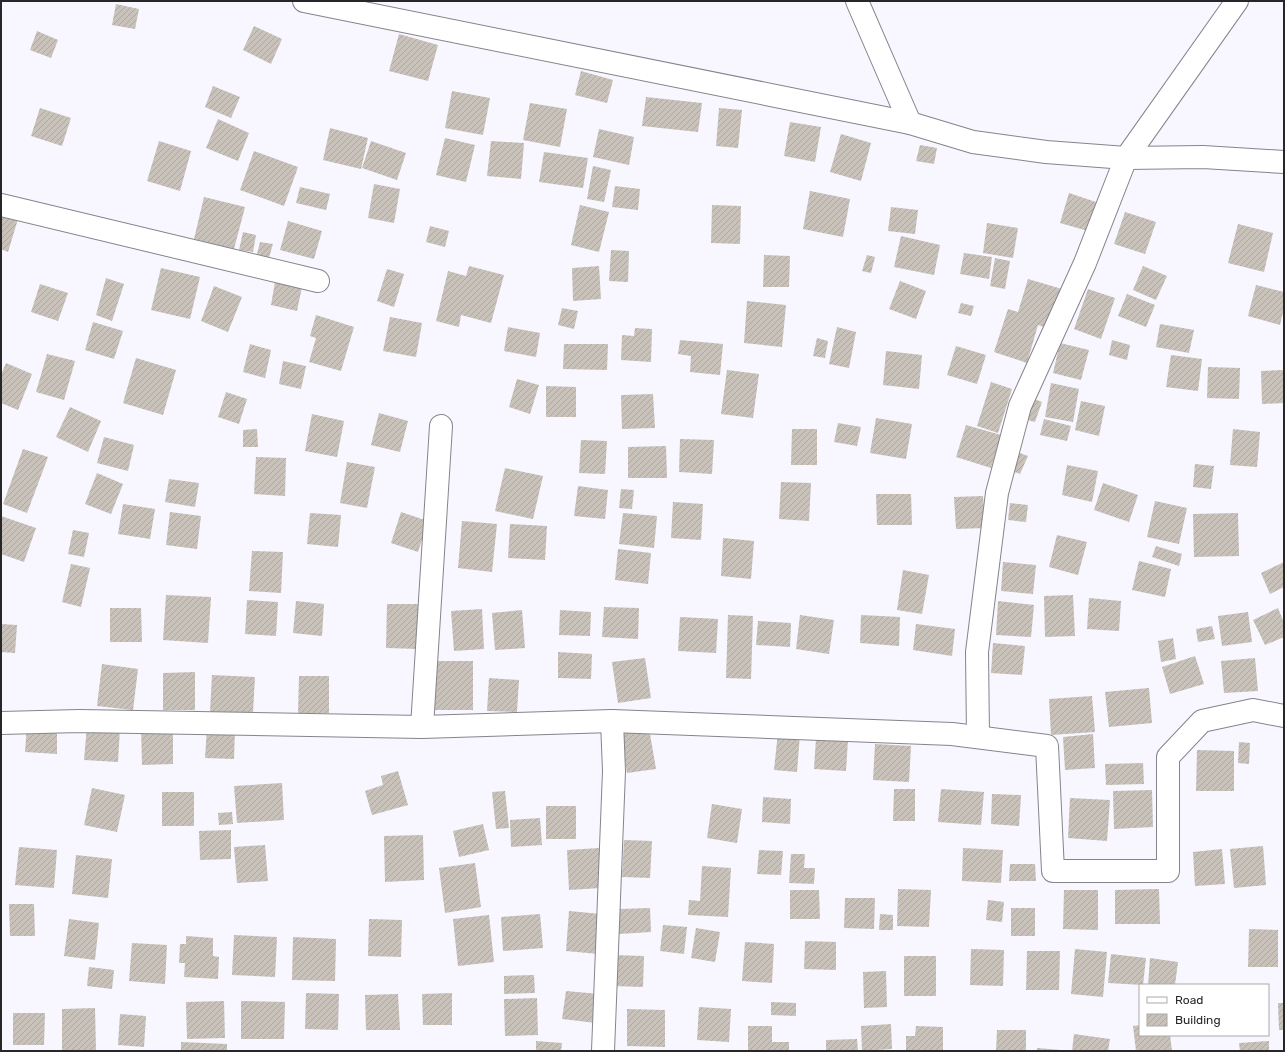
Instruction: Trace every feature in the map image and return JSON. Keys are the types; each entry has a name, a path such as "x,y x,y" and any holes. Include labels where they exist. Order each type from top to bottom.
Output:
{"street":[{"path":"304,1 910,123 973,142 1046,152 1126,158 1203,157 1284,162"},
{"path":"857,1 910,123"},
{"path":"978,736 976,652 997,493 1020,406 1085,263 1126,158 1237,1"},
{"path":"1,205 318,281"},
{"path":"422,727 441,426"},
{"path":"1,723 80,721 422,727 612,721 978,736 1047,746 1053,871 1168,871 1168,757 1202,721 1253,710 1284,716"},
{"path":"603,1051 614,771 612,721"}],"building":[{"path":"116,4 139,9 135,29 112,25"},
{"path":"254,26 282,39 271,64 243,50"},
{"path":"37,31 58,40 51,58 30,50"},
{"path":"399,34 438,45 428,81 389,71"},
{"path":"581,71 613,80 607,103 575,95"},
{"path":"213,86 240,97 231,118 205,107"},
{"path":"452,91 490,98 483,135 445,128"},
{"path":"646,97 702,103 698,132 642,126"},
{"path":"530,103 567,109 560,147 523,140"},
{"path":"40,108 71,118 62,146 31,136"},
{"path":"719,108 742,110 738,148 716,146"},
{"path":"218,119 249,133 238,161 206,148"},
{"path":"790,122 821,127 815,162 784,156"},
{"path":"330,128 368,138 361,169 323,160"},
{"path":"599,129 634,137 629,165 593,157"},
{"path":"841,134 871,143 861,181 830,172"},
{"path":"445,138 475,145 466,182 436,175"},
{"path":"159,141 191,151 180,191 147,181"},
{"path":"371,141 406,153 397,180 362,168"},
{"path":"491,141 524,143 521,179 487,176"},
{"path":"920,145 937,148 934,164 916,161"},
{"path":"254,151 298,167 284,206 240,190"},
{"path":"544,152 588,158 583,188 539,182"},
{"path":"593,166 611,170 604,202 587,199"},
{"path":"374,184 400,189 394,223 368,218"},
{"path":"615,186 640,189 638,210 612,207"},
{"path":"300,187 330,194 326,210 296,203"},
{"path":"810,191 850,199 843,237 803,229"},
{"path":"1069,193 1096,202 1088,231 1060,223"},
{"path":"204,197 245,207 234,249 194,239"},
{"path":"580,205 609,212 599,252 571,245"},
{"path":"712,205 741,206 740,244 711,243"},
{"path":"891,207 918,210 915,234 888,231"},
{"path":"1125,212 1156,222 1145,254 1114,244"},
{"path":"1,214 18,219 8,252 1,249"},
{"path":"288,221 322,231 314,259 280,250"},
{"path":"987,223 1018,228 1013,258 983,253"},
{"path":"1238,224 1273,233 1264,272 1228,263"},
{"path":"430,226 449,231 445,247 426,242"},
{"path":"243,232 256,235 253,252 239,250"},
{"path":"901,236 940,245 934,275 894,267"},
{"path":"260,242 273,244 268,261 256,258"},
{"path":"611,250 629,251 628,282 609,281"},
{"path":"964,253 992,257 989,279 960,274"},
{"path":"764,255 790,256 789,287 763,287"},
{"path":"867,255 875,257 871,273 862,271"},
{"path":"995,258 1010,261 1005,289 990,286"},
{"path":"469,266 504,275 491,323 461,315 459,327 436,321 448,271 466,276"},
{"path":"599,266 601,299 573,301 572,268"},
{"path":"1143,266 1167,276 1156,300 1133,290"},
{"path":"161,268 200,277 190,319 151,310"},
{"path":"387,269 404,274 394,307 377,301"},
{"path":"276,276 303,282 297,311 271,305"},
{"path":"106,278 124,284 112,321 96,315"},
{"path":"1028,279 1062,289 1050,329 1038,325 1027,363 994,352 1008,309 1018,312"},
{"path":"900,281 926,291 916,319 889,309"},
{"path":"40,284 68,293 58,321 31,312"},
{"path":"1256,285 1284,292 1284,308 1280,325 1248,316"},
{"path":"214,286 242,297 228,332 201,321"},
{"path":"1088,289 1115,298 1101,339 1074,329"},
{"path":"1127,294 1155,305 1146,327 1118,316"},
{"path":"747,301 786,305 782,347 744,343"},
{"path":"961,303 974,306 971,316 958,313"},
{"path":"562,308 578,311 574,329 558,325"},
{"path":"316,315 354,327 341,371 309,362 316,338 310,336"},
{"path":"390,317 422,323 416,357 383,351"},
{"path":"93,322 123,331 114,359 85,350"},
{"path":"1160,324 1194,330 1189,353 1156,347"},
{"path":"508,327 540,333 536,357 504,351"},
{"path":"837,327 856,332 849,368 829,364"},
{"path":"635,328 652,329 651,362 621,360 622,335 634,336"},
{"path":"817,338 828,341 825,358 813,356"},
{"path":"680,340 723,344 720,375 690,372 691,356 678,354"},
{"path":"1112,340 1130,345 1127,360 1109,355"},
{"path":"1060,343 1089,350 1081,380 1053,373"},
{"path":"250,344 271,350 265,378 243,372"},
{"path":"564,344 608,344 607,370 563,369"},
{"path":"956,346 986,355 977,384 947,375"},
{"path":"886,351 922,355 919,389 883,385"},
{"path":"47,354 75,361 64,400 36,392"},
{"path":"1171,355 1202,359 1198,391 1166,387"},
{"path":"136,358 176,370 163,415 123,403"},
{"path":"283,361 306,366 301,389 279,384"},
{"path":"6,363 32,374 18,410 1,403 1,375"},
{"path":"1208,367 1240,368 1239,399 1207,398"},
{"path":"727,370 759,374 753,418 721,414"},
{"path":"1284,370 1284,403 1262,404 1261,371"},
{"path":"517,379 539,385 530,414 509,407"},
{"path":"991,382 1012,389 998,433 977,426"},
{"path":"1051,383 1079,389 1073,422 1045,417"},
{"path":"546,386 576,387 576,417 546,417"},
{"path":"226,392 247,399 239,424 218,417"},
{"path":"653,394 655,428 622,429 621,395"},
{"path":"1032,398 1042,402 1035,422 1024,419"},
{"path":"1081,401 1105,406 1099,436 1075,430"},
{"path":"70,407 101,421 88,452 56,437"},
{"path":"379,413 408,421 400,452 371,445"},
{"path":"312,414 344,421 337,457 305,451"},
{"path":"876,418 912,424 906,459 870,453"},
{"path":"1044,419 1071,426 1067,441 1040,435"},
{"path":"838,423 861,427 857,446 834,442"},
{"path":"966,425 1001,435 991,468 956,457"},
{"path":"257,429 258,447 243,447 243,430"},
{"path":"792,429 817,429 817,465 791,465"},
{"path":"1233,429 1260,432 1257,467 1230,465"},
{"path":"104,437 134,445 128,471 97,463"},
{"path":"680,439 714,440 712,474 679,472"},
{"path":"581,440 607,441 605,474 579,473"},
{"path":"666,446 667,478 628,478 628,447"},
{"path":"23,449 48,457 27,513 3,504"},
{"path":"1017,452 1028,456 1020,474 1009,470"},
{"path":"256,457 286,458 285,496 254,494"},
{"path":"347,462 375,467 367,508 340,503"},
{"path":"1195,464 1214,466 1211,489 1193,487"},
{"path":"1067,465 1098,471 1092,502 1062,495"},
{"path":"505,468 543,476 533,519 495,511"},
{"path":"97,473 123,484 111,514 85,504"},
{"path":"169,479 199,483 195,507 165,502"},
{"path":"781,482 811,483 809,521 779,519"},
{"path":"1103,483 1138,495 1129,522 1094,510"},
{"path":"578,486 608,490 605,519 574,516"},
{"path":"621,489 634,490 632,509 619,508"},
{"path":"876,494 911,494 912,525 877,525"},
{"path":"983,496 985,528 956,529 954,497"},
{"path":"1155,501 1187,508 1179,544 1147,537"},
{"path":"673,502 703,504 701,540 671,538"},
{"path":"1010,503 1028,505 1026,522 1008,520"},
{"path":"123,504 155,509 150,539 118,534"},
{"path":"170,512 201,516 197,549 166,545"},
{"path":"401,512 428,521 418,552 391,543"},
{"path":"310,513 341,515 338,547 307,544"},
{"path":"623,513 657,516 654,548 619,544"},
{"path":"1238,513 1239,556 1194,557 1193,514"},
{"path":"1,516 36,528 24,562 1,554"},
{"path":"462,521 497,524 492,572 458,568"},
{"path":"510,524 547,526 545,560 508,558"},
{"path":"73,530 89,533 84,557 68,554"},
{"path":"1057,535 1087,542 1078,575 1049,567"},
{"path":"723,538 754,541 751,579 721,576"},
{"path":"1156,546 1182,554 1179,566 1152,557"},
{"path":"618,549 651,553 648,584 615,580"},
{"path":"252,551 283,552 281,593 249,591"},
{"path":"1139,561 1171,569 1165,597 1132,590"},
{"path":"1003,562 1036,565 1033,594 1001,591"},
{"path":"1284,562 1284,587 1270,594 1261,573"},
{"path":"71,564 90,568 81,607 62,602"},
{"path":"903,570 929,575 922,614 897,610"},
{"path":"166,595 211,597 208,643 163,640"},
{"path":"1073,595 1075,636 1045,637 1044,596"},
{"path":"1089,598 1121,601 1119,631 1087,629"},
{"path":"247,600 278,602 276,636 245,634"},
{"path":"296,601 324,604 322,636 293,633"},
{"path":"998,601 1034,605 1031,637 996,635"},
{"path":"387,604 419,604 418,649 386,648"},
{"path":"604,607 639,608 638,639 602,637"},
{"path":"110,608 141,608 142,642 110,642"},
{"path":"1278,608 1284,623 1284,637 1265,645 1253,620"},
{"path":"482,609 484,649 454,651 451,611"},
{"path":"522,610 525,648 495,650 492,613"},
{"path":"560,610 591,612 590,636 559,635"},
{"path":"1248,612 1252,642 1222,646 1218,616"},
{"path":"728,615 753,616 751,679 726,678"},
{"path":"800,615 834,620 829,654 796,649"},
{"path":"861,615 900,617 899,646 860,643"},
{"path":"680,617 718,619 716,653 678,651"},
{"path":"758,621 791,623 790,647 756,645"},
{"path":"1,624 17,625 15,653 1,652"},
{"path":"916,624 955,629 952,656 913,650"},
{"path":"1212,626 1215,639 1198,642 1196,629"},
{"path":"1173,638 1176,659 1161,662 1158,641"},
{"path":"993,643 1025,646 1022,675 991,673"},
{"path":"558,652 592,654 591,679 558,678"},
{"path":"1195,656 1204,684 1170,694 1162,667"},
{"path":"645,658 651,698 618,703 612,662"},
{"path":"1255,658 1258,691 1224,693 1221,661"},
{"path":"435,661 473,661 473,710 435,710"},
{"path":"102,664 138,669 133,710 97,706"},
{"path":"195,672 195,710 163,710 163,673"},
{"path":"212,675 255,677 253,713 210,712"},
{"path":"299,676 329,676 329,713 298,713"},
{"path":"489,678 519,680 517,712 487,711"},
{"path":"1149,688 1152,723 1109,727 1105,692"},
{"path":"1092,696 1095,732 1051,735 1049,699"},
{"path":"27,725 57,727 57,754 25,752"},
{"path":"87,726 120,728 118,762 84,760"},
{"path":"141,727 173,727 173,764 142,765"},
{"path":"207,728 235,729 234,759 205,758"},
{"path":"649,728 656,769 627,773 620,732"},
{"path":"778,732 800,734 797,772 774,770"},
{"path":"1093,734 1095,768 1065,770 1063,737"},
{"path":"816,738 848,740 846,771 814,769"},
{"path":"1239,742 1250,743 1249,764 1238,763"},
{"path":"875,744 911,746 909,782 873,780"},
{"path":"1197,750 1234,751 1234,791 1196,791"},
{"path":"1143,763 1144,784 1106,785 1105,764"},
{"path":"398,771 408,805 372,815 365,791 383,785 381,776"},
{"path":"282,783 284,820 237,823 234,786"},
{"path":"92,788 125,795 117,832 84,825"},
{"path":"894,789 915,789 915,821 893,821"},
{"path":"941,789 984,792 981,825 938,822"},
{"path":"1152,790 1153,827 1114,829 1113,791"},
{"path":"505,791 509,828 496,829 492,792"},
{"path":"162,792 194,792 194,826 162,826"},
{"path":"992,794 1021,795 1019,826 991,824"},
{"path":"763,797 791,799 790,824 762,822"},
{"path":"1070,798 1110,800 1107,841 1068,838"},
{"path":"712,804 742,809 737,843 707,838"},
{"path":"546,806 576,806 576,839 546,839"},
{"path":"232,812 233,824 219,825 218,813"},
{"path":"540,818 542,845 511,847 510,820"},
{"path":"483,824 489,850 459,857 453,831"},
{"path":"231,830 231,859 200,860 199,831"},
{"path":"423,835 424,880 385,882 384,836"},
{"path":"624,840 652,841 650,878 622,877"},
{"path":"265,845 268,881 237,883 234,847"},
{"path":"1263,846 1266,885 1234,888 1230,849"},
{"path":"19,847 57,850 54,888 15,885"},
{"path":"599,848 601,888 569,890 567,850"},
{"path":"963,848 1003,850 1001,883 962,881"},
{"path":"1222,849 1225,884 1195,886 1193,852"},
{"path":"759,850 783,851 781,875 757,874"},
{"path":"791,854 805,854 804,868 815,868 814,884 789,883"},
{"path":"76,855 112,859 108,898 72,894"},
{"path":"475,863 481,907 445,913 439,868"},
{"path":"1010,864 1035,864 1036,881 1009,881"},
{"path":"702,866 731,868 728,917 688,915 689,900 700,901"},
{"path":"898,889 931,890 929,927 897,926"},
{"path":"1159,889 1160,924 1115,924 1115,890"},
{"path":"790,890 819,890 820,919 790,919"},
{"path":"1064,890 1098,890 1098,930 1063,929"},
{"path":"845,898 875,898 874,929 844,928"},
{"path":"988,900 1004,902 1002,922 986,920"},
{"path":"9,904 34,904 35,936 10,936"},
{"path":"650,908 651,932 619,934 618,909"},
{"path":"1011,908 1035,908 1035,936 1011,936"},
{"path":"569,911 601,914 598,954 566,951"},
{"path":"540,914 543,948 503,951 501,917"},
{"path":"880,914 893,915 893,930 879,930"},
{"path":"489,915 494,962 458,966 453,919"},
{"path":"69,919 99,923 95,960 64,956"},
{"path":"369,919 402,920 401,957 368,956"},
{"path":"663,925 687,927 684,954 660,951"},
{"path":"696,928 720,932 715,962 691,958"},
{"path":"1249,929 1278,930 1278,967 1248,967"},
{"path":"234,935 277,937 275,977 232,975"},
{"path":"186,936 213,938 213,956 219,957 218,979 184,977 185,963 179,963 180,944 186,944"},
{"path":"293,937 336,939 335,981 292,980"},
{"path":"805,941 836,942 836,970 804,969"},
{"path":"745,942 774,944 772,983 742,981"},
{"path":"132,943 167,945 165,984 129,981"},
{"path":"971,949 1004,950 1003,986 970,985"},
{"path":"1075,949 1107,952 1103,997 1071,994"},
{"path":"1027,951 1060,951 1059,990 1026,990"},
{"path":"1111,954 1146,958 1143,984 1108,983"},
{"path":"614,955 644,956 643,987 613,986"},
{"path":"904,956 936,956 936,996 904,996"},
{"path":"1150,958 1178,962 1175,984 1148,984"},
{"path":"89,967 114,970 112,989 87,986"},
{"path":"886,971 887,1007 864,1008 863,972"},
{"path":"534,975 535,993 504,994 504,976"},
{"path":"566,991 599,994 596,1023 562,1019"},
{"path":"306,993 339,994 338,1030 305,1029"},
{"path":"452,993 452,1025 423,1025 422,994"},
{"path":"398,994 400,1030 366,1030 365,995"},
{"path":"537,998 538,1035 505,1036 504,999"},
{"path":"224,1001 225,1038 187,1039 186,1002"},
{"path":"241,1001 285,1002 284,1039 241,1039"},
{"path":"771,1002 796,1003 796,1016 771,1015"},
{"path":"1278,1003 1284,1003 1284,1030 1279,1030"},
{"path":"699,1007 731,1009 729,1042 697,1040"},
{"path":"95,1008 96,1050 62,1051 62,1009"},
{"path":"627,1009 665,1010 665,1047 627,1046"},
{"path":"13,1013 45,1013 44,1045 13,1045"},
{"path":"120,1014 146,1016 144,1047 118,1045"},
{"path":"891,1024 892,1049 862,1051 861,1026"},
{"path":"1139,1025 1139,1036 1170,1036 1172,1051 1136,1051 1133,1026"},
{"path":"748,1026 772,1026 772,1042 789,1042 789,1051 748,1051"},
{"path":"916,1026 943,1027 943,1051 906,1051 906,1036 915,1036"},
{"path":"997,1030 1026,1030 1026,1051 996,1051"},
{"path":"1074,1034 1110,1039 1108,1051 1072,1051"},
{"path":"857,1039 858,1051 826,1051 826,1040"},
{"path":"536,1041 562,1043 561,1051 536,1051"},
{"path":"1269,1041 1269,1051 1240,1051 1239,1043"},
{"path":"181,1042 227,1044 227,1051 181,1051"},
{"path":"1037,1048 1061,1050 1061,1051 1037,1051"}]}
